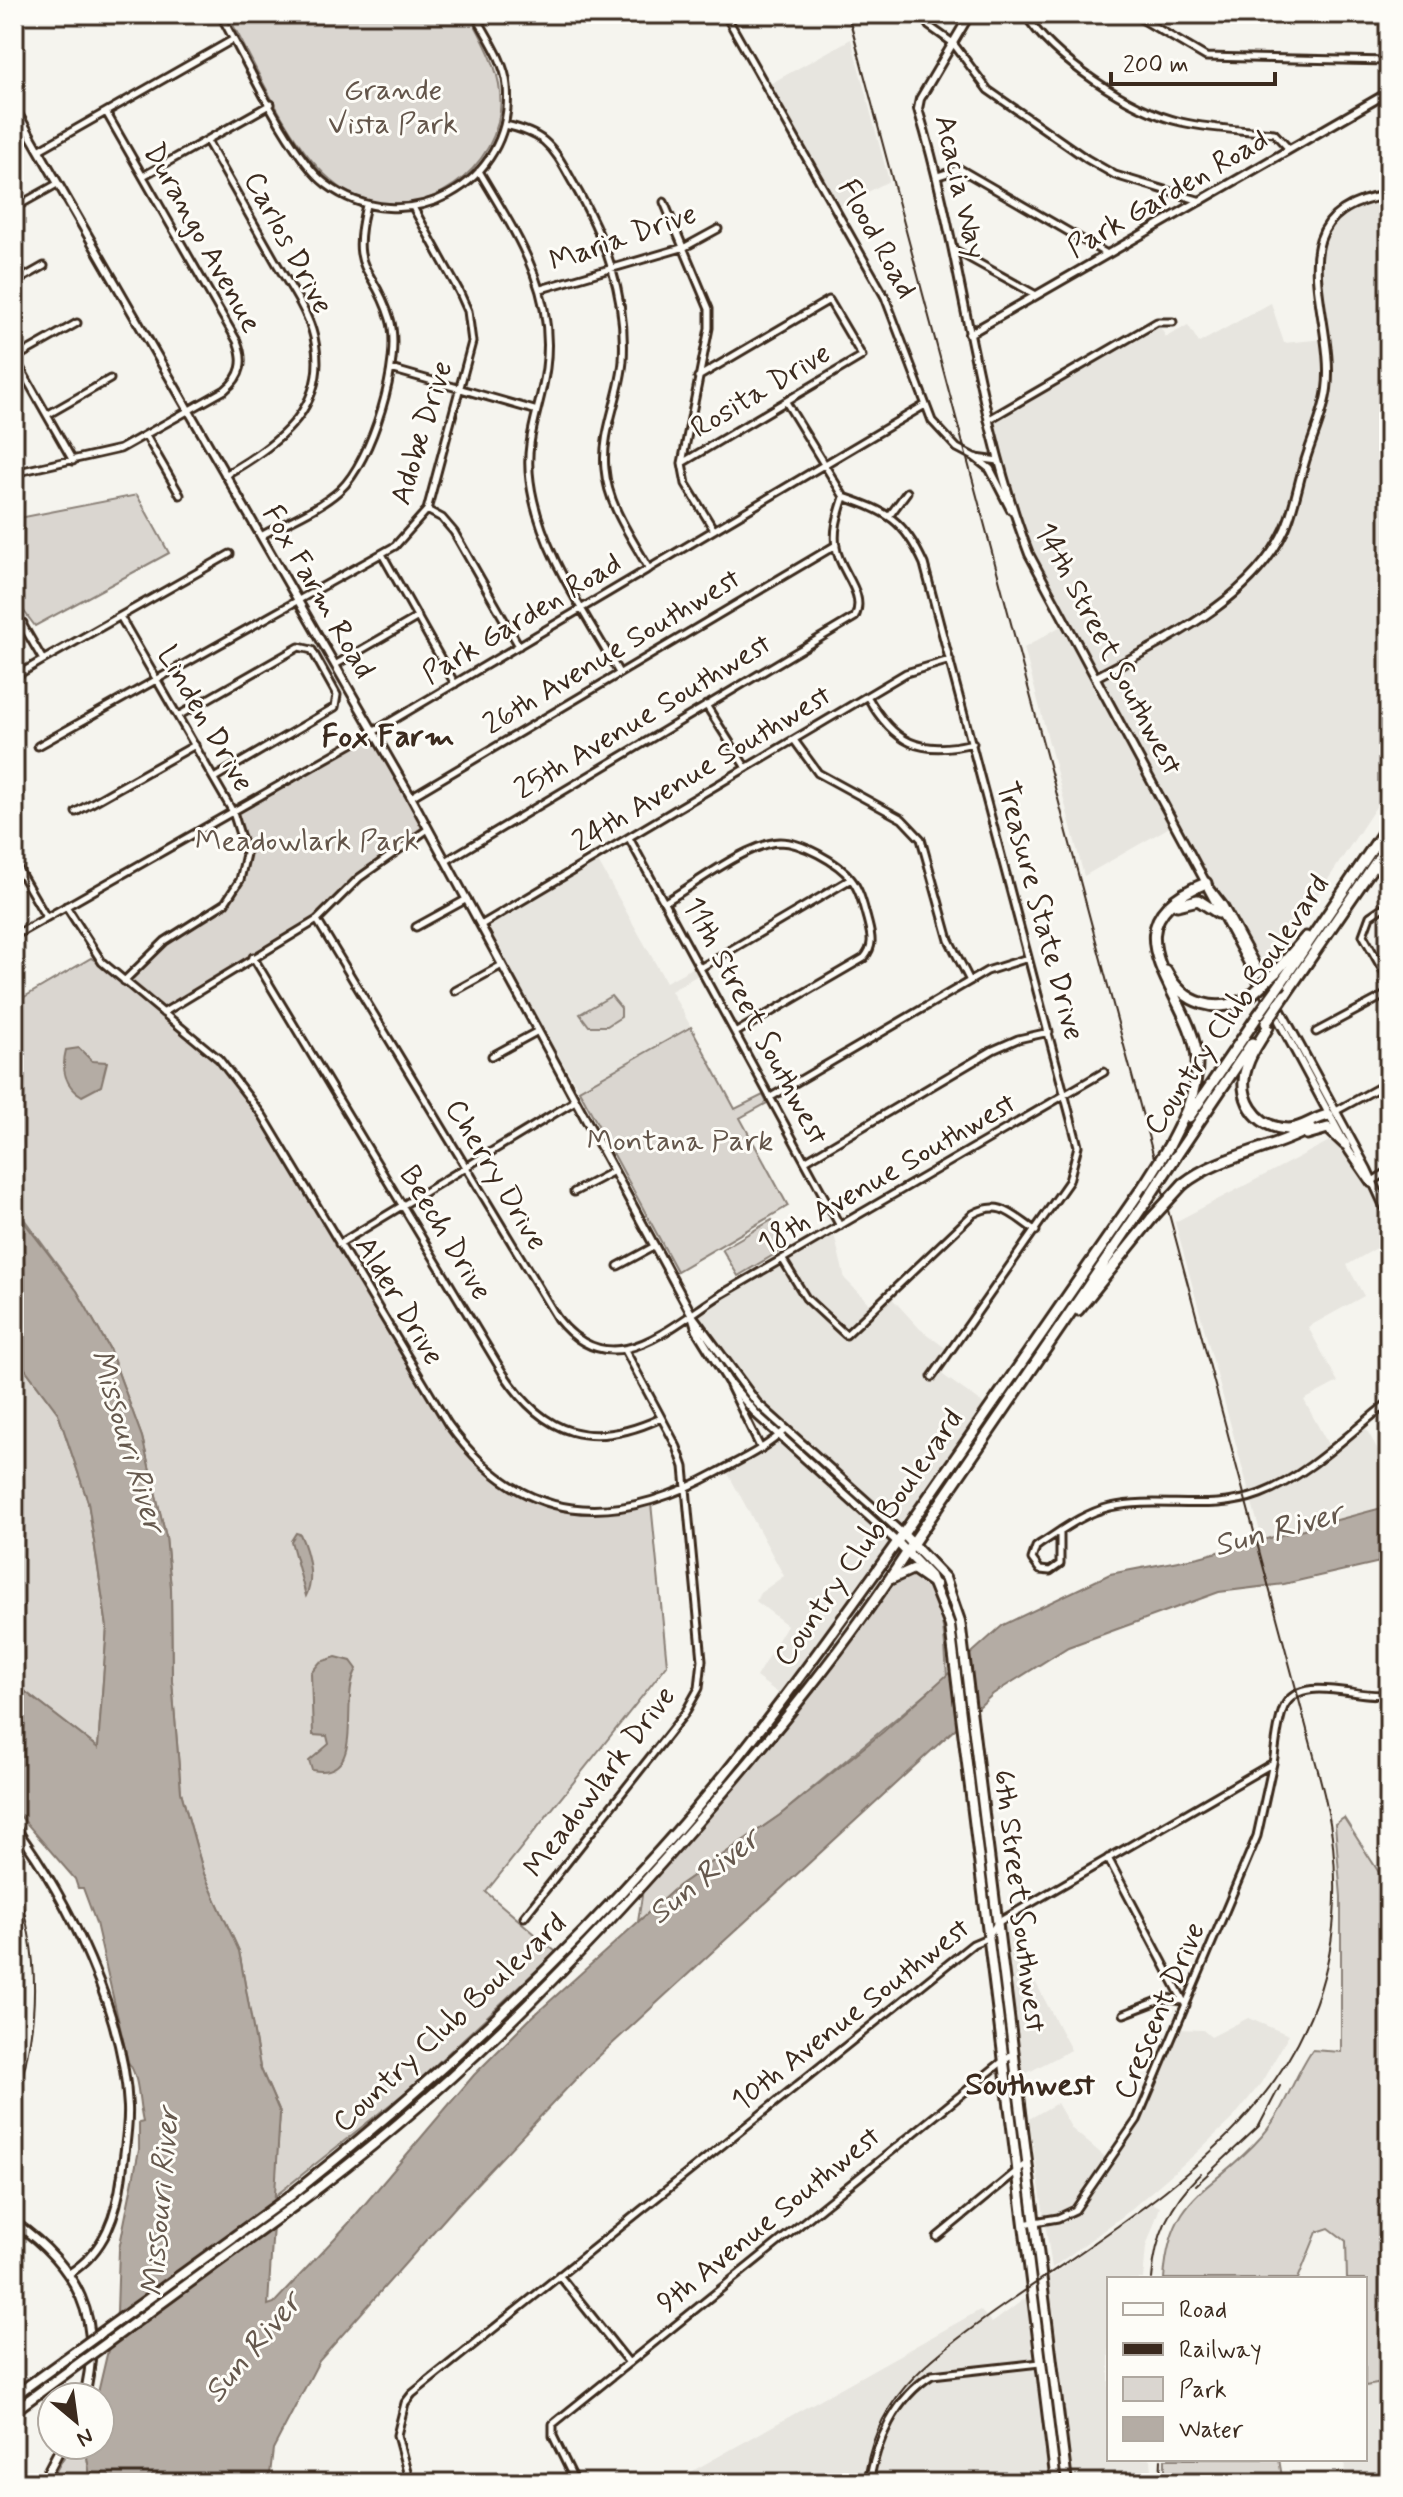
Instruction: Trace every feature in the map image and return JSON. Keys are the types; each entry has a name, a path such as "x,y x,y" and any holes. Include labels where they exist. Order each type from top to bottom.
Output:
{"highway":[{"name":"Country Club Boulevard","path":"911,1547 1264,1022 1278,978 1349,885 1389,824"},
{"path":"1345,907 1389,843"},
{"path":"1345,907 1389,855"},
{"path":"1206,883 1177,905 1165,922 1160,948 1165,969 1175,985 1191,1000 1211,1006 1226,1006 1250,996 1278,978"},
{"path":"1169,1146 1192,1098 1197,1058 1187,1026 1158,966 1156,932 1175,899 1206,883"},
{"path":"1177,905 1198,900 1218,913"},
{"name":"Country Club Boulevard","path":"900,1538 1169,1146 1283,998 1345,907"},
{"path":"1264,1022 1245,1076 1245,1096 1254,1114 1269,1125 1286,1129 1332,1113"},
{"path":"1285,1140 1332,1113"},
{"path":"1059,1329 1183,1184 1220,1162 1322,1127 1333,1130 1345,1144"}],"main road":[{"name":"6th Street Southwest","path":"900,1538 945,1578 957,1607 962,1634 1067,2483"},
{"name":"Country Club Boulevard","path":"14,2396 290,2196 364,2137 478,2037 662,1848 758,1731 900,1538"},
{"name":"6th Street Southwest","path":"911,1547 936,1585 952,1640 1015,2172 1056,2483"},
{"name":"Country Club Boulevard","path":"14,2411 381,2141 582,1952 762,1746 911,1547"},
{"path":"887,1581 913,1569 936,1585"},
{"path":"14,2222 50,2249 70,2273 86,2309 88,2381"},
{"path":"42,2483 54,2461"}],"street":[{"path":"220,14 308,167 339,194 366,205 414,209 457,189 479,171 505,125 504,73 475,14"},
{"name":"Flood Road","path":"725,14 885,297 925,405 940,431 957,448 976,458 1000,461"},
{"path":"922,14 929,26 953,43 988,90 1087,159 1115,175 1201,201"},
{"name":"Acacia Way","path":"969,334 938,176 918,109 920,99 970,14"},
{"path":"1025,14 1037,32 1067,60 1156,115 1195,124 1274,133 1289,149"},
{"path":"1133,14 1206,57 1389,61"},
{"path":"39,150 234,39"},
{"name":"Park Garden Road","path":"969,334 1389,92"},
{"path":"143,176 272,104"},
{"name":"Fox Farm Road","path":"14,107 411,797 692,1315 737,1381 900,1538"},
{"name":"Durango Avenue","path":"14,473 120,449 236,381 241,369 241,351 106,112"},
{"path":"505,125 536,135 555,153 592,215 614,268 622,315 623,362 604,452 605,469 615,508 649,569"},
{"name":"Carlos Drive","path":"207,141 304,311 316,354 314,378 296,421 265,452 225,475"},
{"path":"938,176 960,169 1107,254"},
{"path":"479,171 531,261 541,289 548,328 546,369 534,410 528,462 533,498 549,545 619,673"},
{"path":"14,208 57,184"},
{"path":"1096,677 1202,617 1229,596 1272,550 1285,528 1327,390 1327,364 1314,268 1318,245 1329,225 1342,211 1368,197 1389,195"},
{"path":"664,202 709,309 709,328 682,463 686,484 714,530"},
{"path":"261,536 339,492 363,460 391,369 394,339 390,318 359,257 359,235 366,205"},
{"name":"Adobe Drive","path":"38,746 382,554 407,536 427,510 472,342 468,311 414,209"},
{"name":"Maria Drive","path":"541,289 685,247 718,229"},
{"path":"953,249 1036,295"},
{"path":"14,283 44,266"},
{"name":"Rosita Drive","path":"682,463 862,356 829,300 698,377"},
{"path":"988,421 1157,322 1173,322"},
{"path":"73,461 14,358 77,323"},
{"name":"14th Street Southwest","path":"969,334 988,421 1014,515 1029,554 1206,883 1218,913 1367,1169 1389,1217"},
{"path":"391,369 534,410"},
{"path":"47,415 110,379"},
{"path":"786,402 844,497 890,515 907,492"},
{"name":"Park Garden Road","path":"14,936 373,732 925,405"},
{"path":"146,436 180,495"},
{"path":"976,458 990,469 1014,515"},
{"path":"836,545 844,497"},
{"path":"427,510 442,518 454,532 519,646"},
{"name":"Treasure State Drive","path":"890,515 909,536 924,564 1078,1146 1075,1166 1036,1231 932,1377"},
{"name":"25th Avenue Southwest","path":"446,861 855,617 859,608 858,596 839,560 836,545"},
{"name":"26th Avenue Southwest","path":"411,797 836,545"},
{"path":"14,677 230,554"},
{"path":"382,554 455,684"},
{"path":"14,610 43,660"},
{"path":"335,665 418,617"},
{"name":"Linden Drive","path":"121,618 233,812 246,854 240,880 225,903 165,941 124,981"},
{"path":"14,628 23,623"},
{"path":"178,716 299,647 312,650 337,695 335,707 214,778"},
{"name":"24th Avenue Southwest","path":"481,925 906,673 950,660"},
{"path":"867,696 884,727 924,748 945,750 973,743"},
{"path":"706,705 746,768"},
{"path":"794,740 818,773 902,819 921,839 949,940 970,981"},
{"path":"76,812 195,745"},
{"path":"163,1013 317,920 359,878 428,829"},
{"name":"11th Street Southwest","path":"629,838 840,1226"},
{"path":"665,902 759,847 779,842 794,844 839,868 851,879 860,894 873,939 871,949 864,958 735,1033"},
{"path":"14,862 46,917"},
{"path":"700,968 851,879"},
{"name":"14th Street Southwest","path":"1206,883 1223,905 1332,1113 1345,1144 1362,1175 1371,1183"},
{"path":"416,927 467,899"},
{"path":"1389,903 1370,916 1363,935 1389,981"},
{"name":"Alder Drive","path":"66,906 92,951 234,1074 448,1424 481,1465 501,1481 552,1505 603,1510 633,1507 689,1488 761,1449 786,1429"},
{"name":"Cherry Drive","path":"317,920 568,1332 599,1350 625,1350"},
{"name":"Beech Drive","path":"253,957 503,1373 532,1410 555,1426 582,1435 631,1432 661,1418"},
{"path":"771,1097 970,981 999,966 1028,958"},
{"path":"455,991 502,965"},
{"path":"1316,1032 1389,993"},
{"path":"492,1056 538,1031"},
{"path":"805,1161 993,1050 1018,1039 1049,1032"},
{"name":"18th Avenue Southwest","path":"692,1315 1104,1072"},
{"path":"1332,1113 1389,1082"},
{"path":"339,1244 575,1101"},
{"path":"574,1192 614,1171"},
{"path":"1371,1183 1389,1171"},
{"path":"783,1259 806,1298 846,1335 973,1214 988,1206 1001,1208 1036,1231"},
{"path":"618,1266 655,1246"},
{"path":"625,1350 650,1340 692,1315"},
{"name":"Fox Farm Road","path":"692,1315 697,1331 728,1381 761,1449"},
{"name":"Meadowlark Drive","path":"524,1917 685,1713 699,1688 702,1660 689,1488 677,1447 625,1350"},
{"name":"Fox Farm Road","path":"728,1381 779,1436 900,1538"},
{"path":"1060,1531 1061,1562 1047,1571 1036,1566 1032,1556 1036,1547 1060,1531 1108,1508 1148,1503 1212,1505 1259,1494 1304,1469 1389,1402"},
{"path":"1273,1763 1283,1708 1293,1696 1318,1689 1379,1697 1389,1694"},
{"name":"10th Avenue Southwest","path":"410,2483 397,2443 398,2424 412,2394 973,1944 987,1938 997,1923 1273,1763"},
{"name":"Crescent Drive","path":"1022,2224 1069,2214 1091,2189 1137,2120 1257,1836 1273,1763"},
{"path":"14,1826 54,1885 93,1966 123,2069 128,2106 119,2194 109,2230 87,2262 70,2273"},
{"path":"1108,1858 1185,2004"},
{"path":"1124,2014 1166,1998 1185,2004"},
{"name":"9th Avenue Southwest","path":"576,2483 553,2436 553,2424 1014,2052"},
{"path":"937,2237 1028,2162"},
{"path":"559,2275 629,2363"},
{"path":"869,2483 886,2429 917,2385 932,2375 1040,2363"}],"shaded area":[{"path":"851,39 889,181 841,206 768,85"},
{"path":"1389,195 1389,787 1263,978 1175,824 1084,876 1024,648 1066,623 1029,554 988,421 1157,322 1166,337 1188,325 1199,343 1271,303 1284,343 1324,339 1314,268 1321,238 1342,211"},
{"path":"596,858 666,982 694,967 698,975 671,991 691,1027 579,1090 481,925"},
{"path":"1339,1136 1389,1217 1389,1241 1347,1265 1364,1296 1308,1327 1338,1382 1304,1400 1330,1448 1363,1423 1389,1470 1389,1506 1262,1539 1175,1222"},
{"path":"833,1230 845,1279 874,1308 888,1294 920,1329 952,1353 942,1369 943,1375 985,1405 898,1529 757,1403 692,1315"},
{"path":"779,1436 897,1542 785,1698 756,1677 787,1625 756,1601 760,1593 784,1576 725,1468"},
{"path":"1003,1920 1071,2050 1025,2074 1014,2052 997,1923"},
{"path":"1248,2018 1289,2035 1261,2083 1234,2117 1194,2155 1123,2216 1052,2268 1029,2119 1057,2103 1072,2129 1110,2161 1137,2120 1177,2029 1203,2030 1211,2037"},
{"path":"1152,2203 1160,2207 1146,2247 1143,2277 1107,2277 1107,2461 1151,2461 1153,2483 1067,2483 1042,2282"},
{"path":"1031,2294 1055,2483 671,2483 980,2310 992,2323"},
{"path":"1389,2382 1389,2483 1344,2483 1345,2461 1367,2461 1367,2386"}],"green space":[{"name":"Grande Vista Park","path":"252,14 469,14 492,60 499,85 500,111 494,136 481,159 463,178 442,192 418,201 393,205 368,201 344,190 326,176 295,138 233,25"},
{"path":"137,495 169,553 35,626 14,598 14,519"},
{"name":"Meadowlark Park","path":"373,732 428,829 359,878 330,910 164,1012 219,1059 248,1092 448,1424 501,1481 552,1505 603,1510 651,1503 667,1665 486,1892 556,1952 412,2087 274,2197 280,2113 260,2067 239,1951 204,1874 181,1792 172,1681 171,1588 166,1537 142,1437 109,1348 77,1291 24,1219 14,1186 14,1003 91,958 125,980 160,945 232,893 241,879 245,862 233,812"},
{"path":"611,996 621,1008 621,1017 607,1026 589,1026 580,1014"},
{"name":"Montana Park","path":"691,1027 735,1109 763,1095 767,1103 740,1118 788,1206 677,1271 579,1090"},
{"path":"772,1220 787,1247 738,1276 722,1249"},
{"path":"14,1354 58,1413 88,1502 107,1627 98,1748 14,1683"},
{"path":"908,1572 921,1579 937,1602 944,1631 947,1676 780,1815 678,1886 638,1922 643,1889 791,1714 882,1597"},
{"path":"1344,1818 1389,1888 1389,2382 1367,2386 1367,2277 1347,2277 1346,2241 1329,2228 1317,2232 1299,2277 1164,2277 1175,2227 1185,2210 1270,2126 1312,2050 1341,2052 1341,1897 1335,1824"},
{"path":"62,2461 88,2461 91,2483 49,2483"},
{"path":"1165,2461 1279,2461 1283,2483 1165,2483"}],"water":[{"path":"79,1048 92,1061 107,1062 101,1086 82,1096 68,1082 64,1070 66,1050"},
{"path":"14,1209 77,1291 109,1348 142,1437 166,1537 171,1588 172,1681 181,1792 204,1874 239,1951 260,2067 280,2113 268,2305 274,2303 348,2224 474,2075 529,2020 678,1886 780,1815 883,1732 1003,1625 1110,1574 1199,1557 1389,1506 1389,1560 1284,1584 1219,1592 1068,1647 993,1694 586,2068 457,2205 319,2361 273,2449 269,2483 91,2483 88,2461 116,2461 116,2381 101,2381 117,2312 119,2249 139,2150 139,2123 143,2122 137,2082 128,2062 96,1923 83,1888 78,1888 75,1879 14,1809 14,1683 98,1748 107,1627 88,1502 58,1413 14,1354 14,1309 21,1311 14,1304"},
{"path":"296,1533 300,1534 309,1565 310,1582 306,1596 291,1541"},
{"path":"336,1657 351,1661 357,1669 352,1682 346,1751 340,1763 329,1770 312,1770 309,1761 329,1744 327,1736 313,1735 311,1673 320,1662"}],"railway":[{"path":"848,14 1318,1770 1333,1845 1333,1932 1314,2006 1281,2070 1236,2127 1182,2177 1121,2224 990,2315 925,2366 891,2405 879,2428 869,2454 864,2483"},
{"path":"14,1882 30,1938 34,1993 29,2049 14,2105"},
{"path":"1196,2185 1259,2126 1280,2086"},
{"path":"1152,2277 1166,2221 1181,2196 1201,2173"},
{"path":"1160,2483 1161,2461"}],"district":[{"name":"Fox Farm","path":"388,737"},
{"name":"Southwest","path":"1030,2085"}],"water label":[{"name":"Missouri River","path":"127,1441"},
{"name":"Sun River","path":"1278,1530"},
{"name":"Sun River","path":"704,1877"},
{"name":"Missouri River","path":"161,2202"},
{"name":"Sun River","path":"253,2348"}]}
